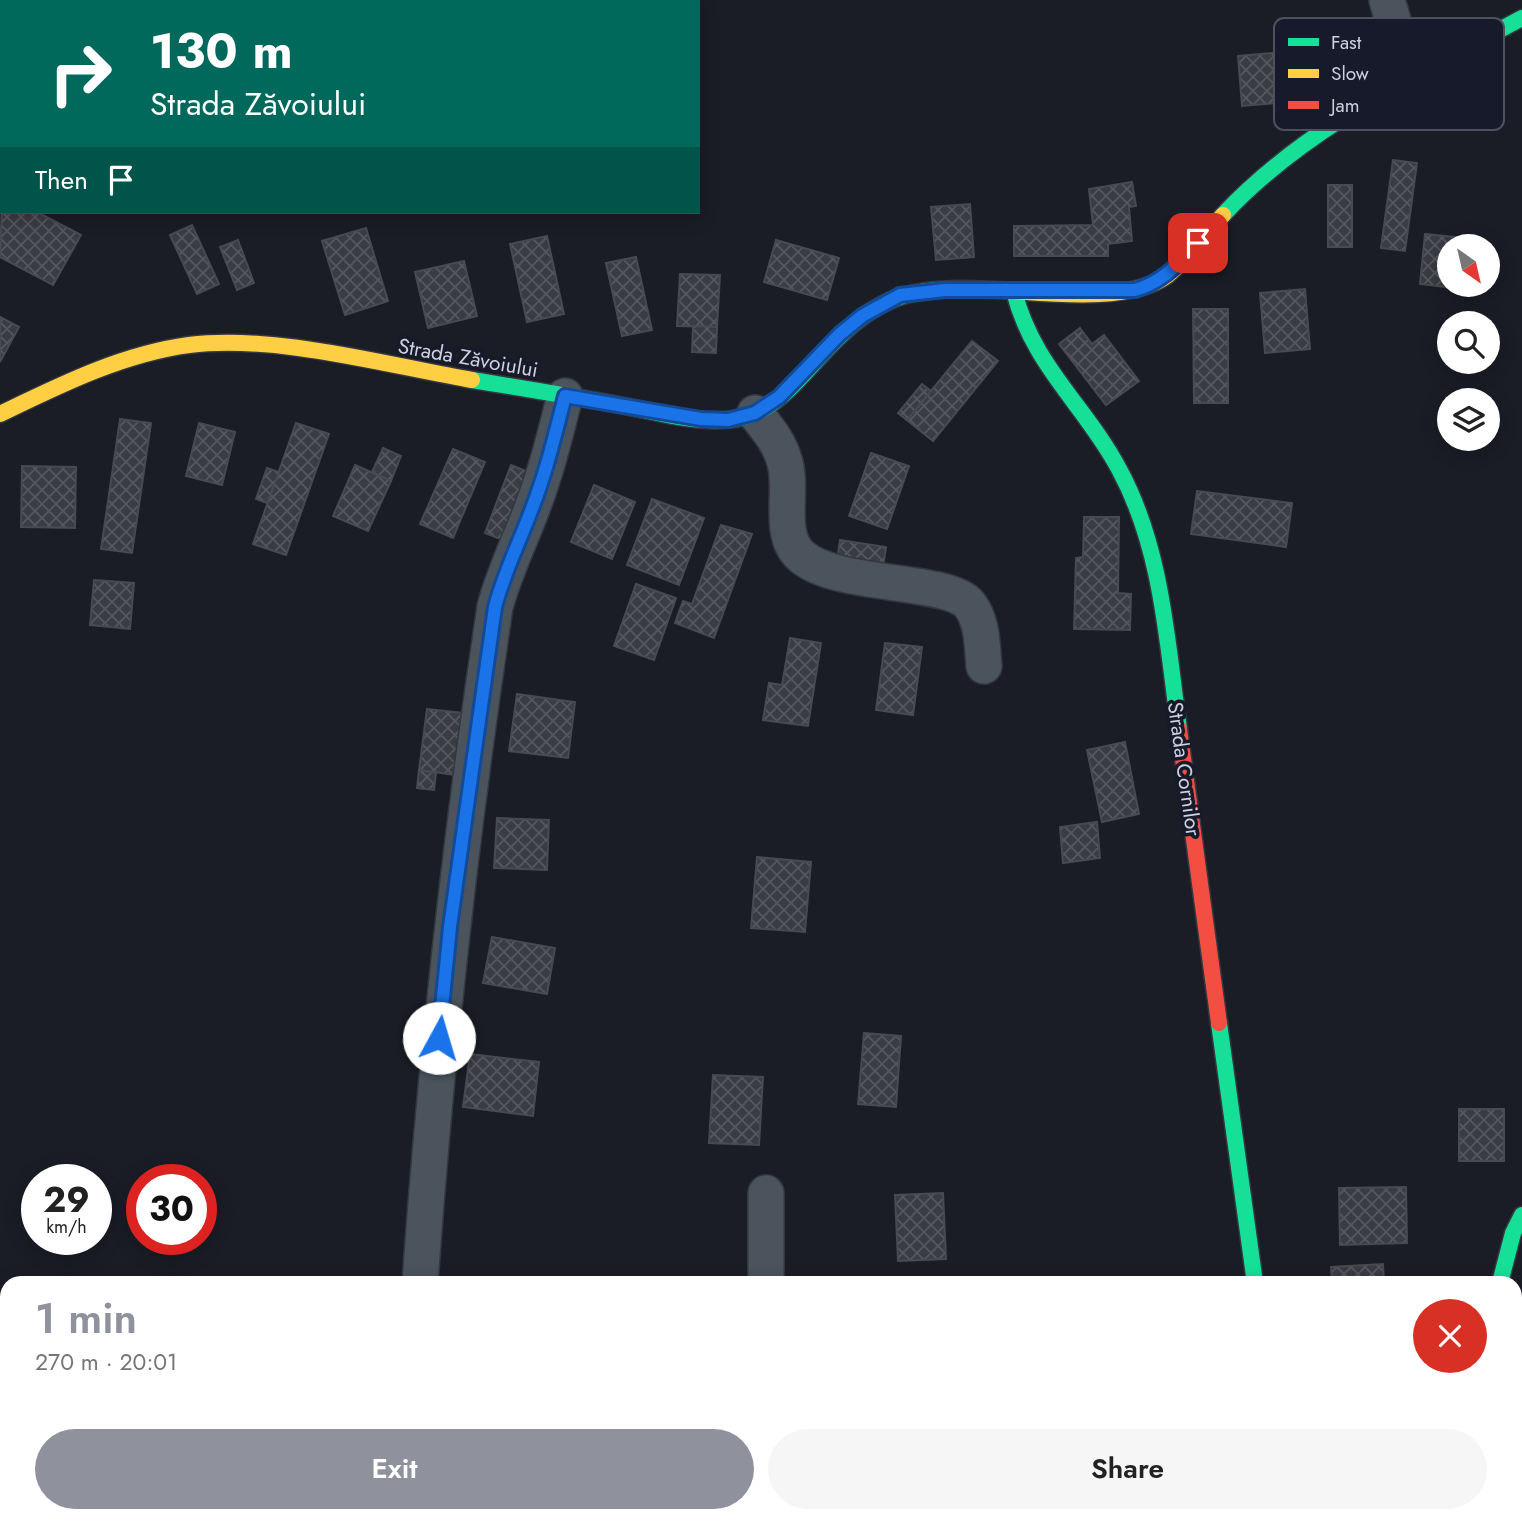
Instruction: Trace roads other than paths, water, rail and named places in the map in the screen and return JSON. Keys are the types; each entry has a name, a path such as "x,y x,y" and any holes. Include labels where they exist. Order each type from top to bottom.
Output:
{"street":[{"path":"1387,0 1392,18"},
{"name":"Strada Zăvoiului","path":"1504,28 1522,18"},
{"name":"Strada Zăvoiului","path":"0,414 88,372 153,350 215,340 260,343 701,419 728,420 755,413 779,397 840,334 884,301 916,292 1114,292 1152,286 1167,276 1265,173 1325,130"},
{"name":"Strada Cornilor","path":"1014,291 1024,332 1111,454 1133,494 1150,540 1163,611 1254,1276"},
{"path":"420,1276 433,1093 450,927 495,607 505,571 549,460 565,396"},
{"path":"755,413 777,441 786,465 788,534 798,555 818,568 944,592 968,603 979,623 984,666"},
{"path":"766,1193 766,1276"},
{"path":"1502,1276 1513,1233 1522,1215"}]}
